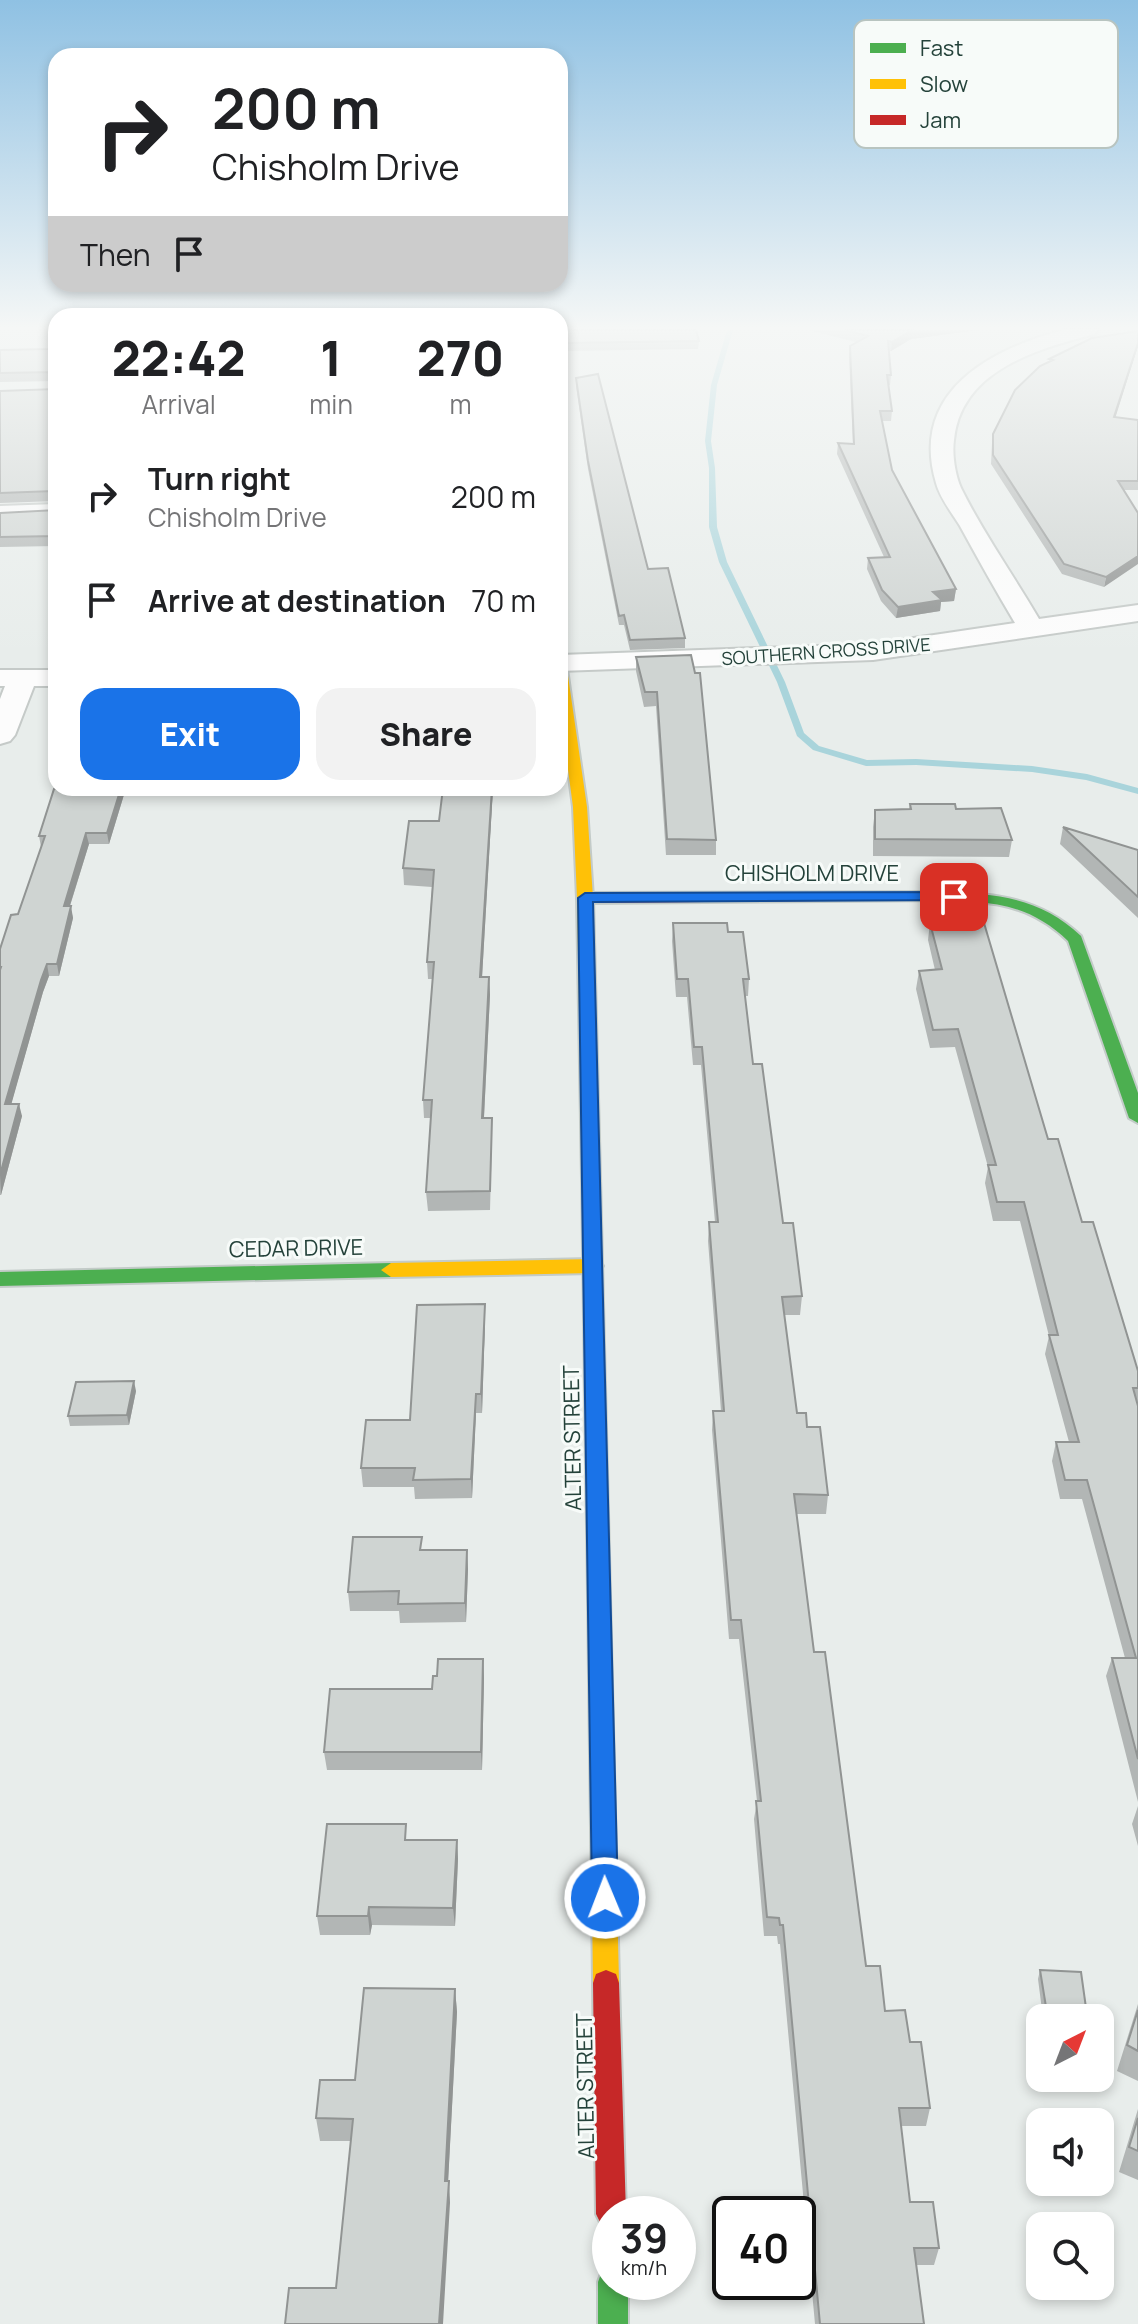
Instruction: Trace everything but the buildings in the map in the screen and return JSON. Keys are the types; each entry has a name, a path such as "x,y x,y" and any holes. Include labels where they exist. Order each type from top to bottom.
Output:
{"street":[{"path":"940,438 941,461 948,485 1031,628"},
{"path":"0,513 48,511"},
{"name":"SOUTHERN CROSS DRIVE","path":"568,663 746,658 922,646 1138,613"},
{"path":"0,735 11,678 48,678"},
{"name":"ALTER STREET","path":"568,721 580,807 585,898 611,2196"},
{"name":"CHISHOLM DRIVE","path":"585,898 985,897 1016,901 1043,911 1062,923 1075,939 1138,1118"},
{"name":"CEDAR DRIVE","path":"0,1279 593,1266"},
{"path":"613,2300 613,2324"}],"waterway":[{"path":"708,438 713,527 723,562 781,682 800,734 816,748 866,763 916,762 1032,769 1087,777 1138,791"}],"traffic: fast":[{"path":"942,897 997,899 1030,908 1061,925 1075,939 1138,1118"},
{"path":"591,1177 599,1597"},
{"path":"0,1279 391,1270"},
{"path":"613,2300 613,2324"}],"traffic: slow":[{"path":"568,720 580,807 585,898 591,1177"},
{"path":"391,1270 593,1266"},
{"path":"599,1597 606,1983"}],"traffic: jam":[{"path":"585,898 942,897"},
{"path":"606,1983 611,2196"}],"route":[{"path":"605,1898 585,898 954,897"}]}
